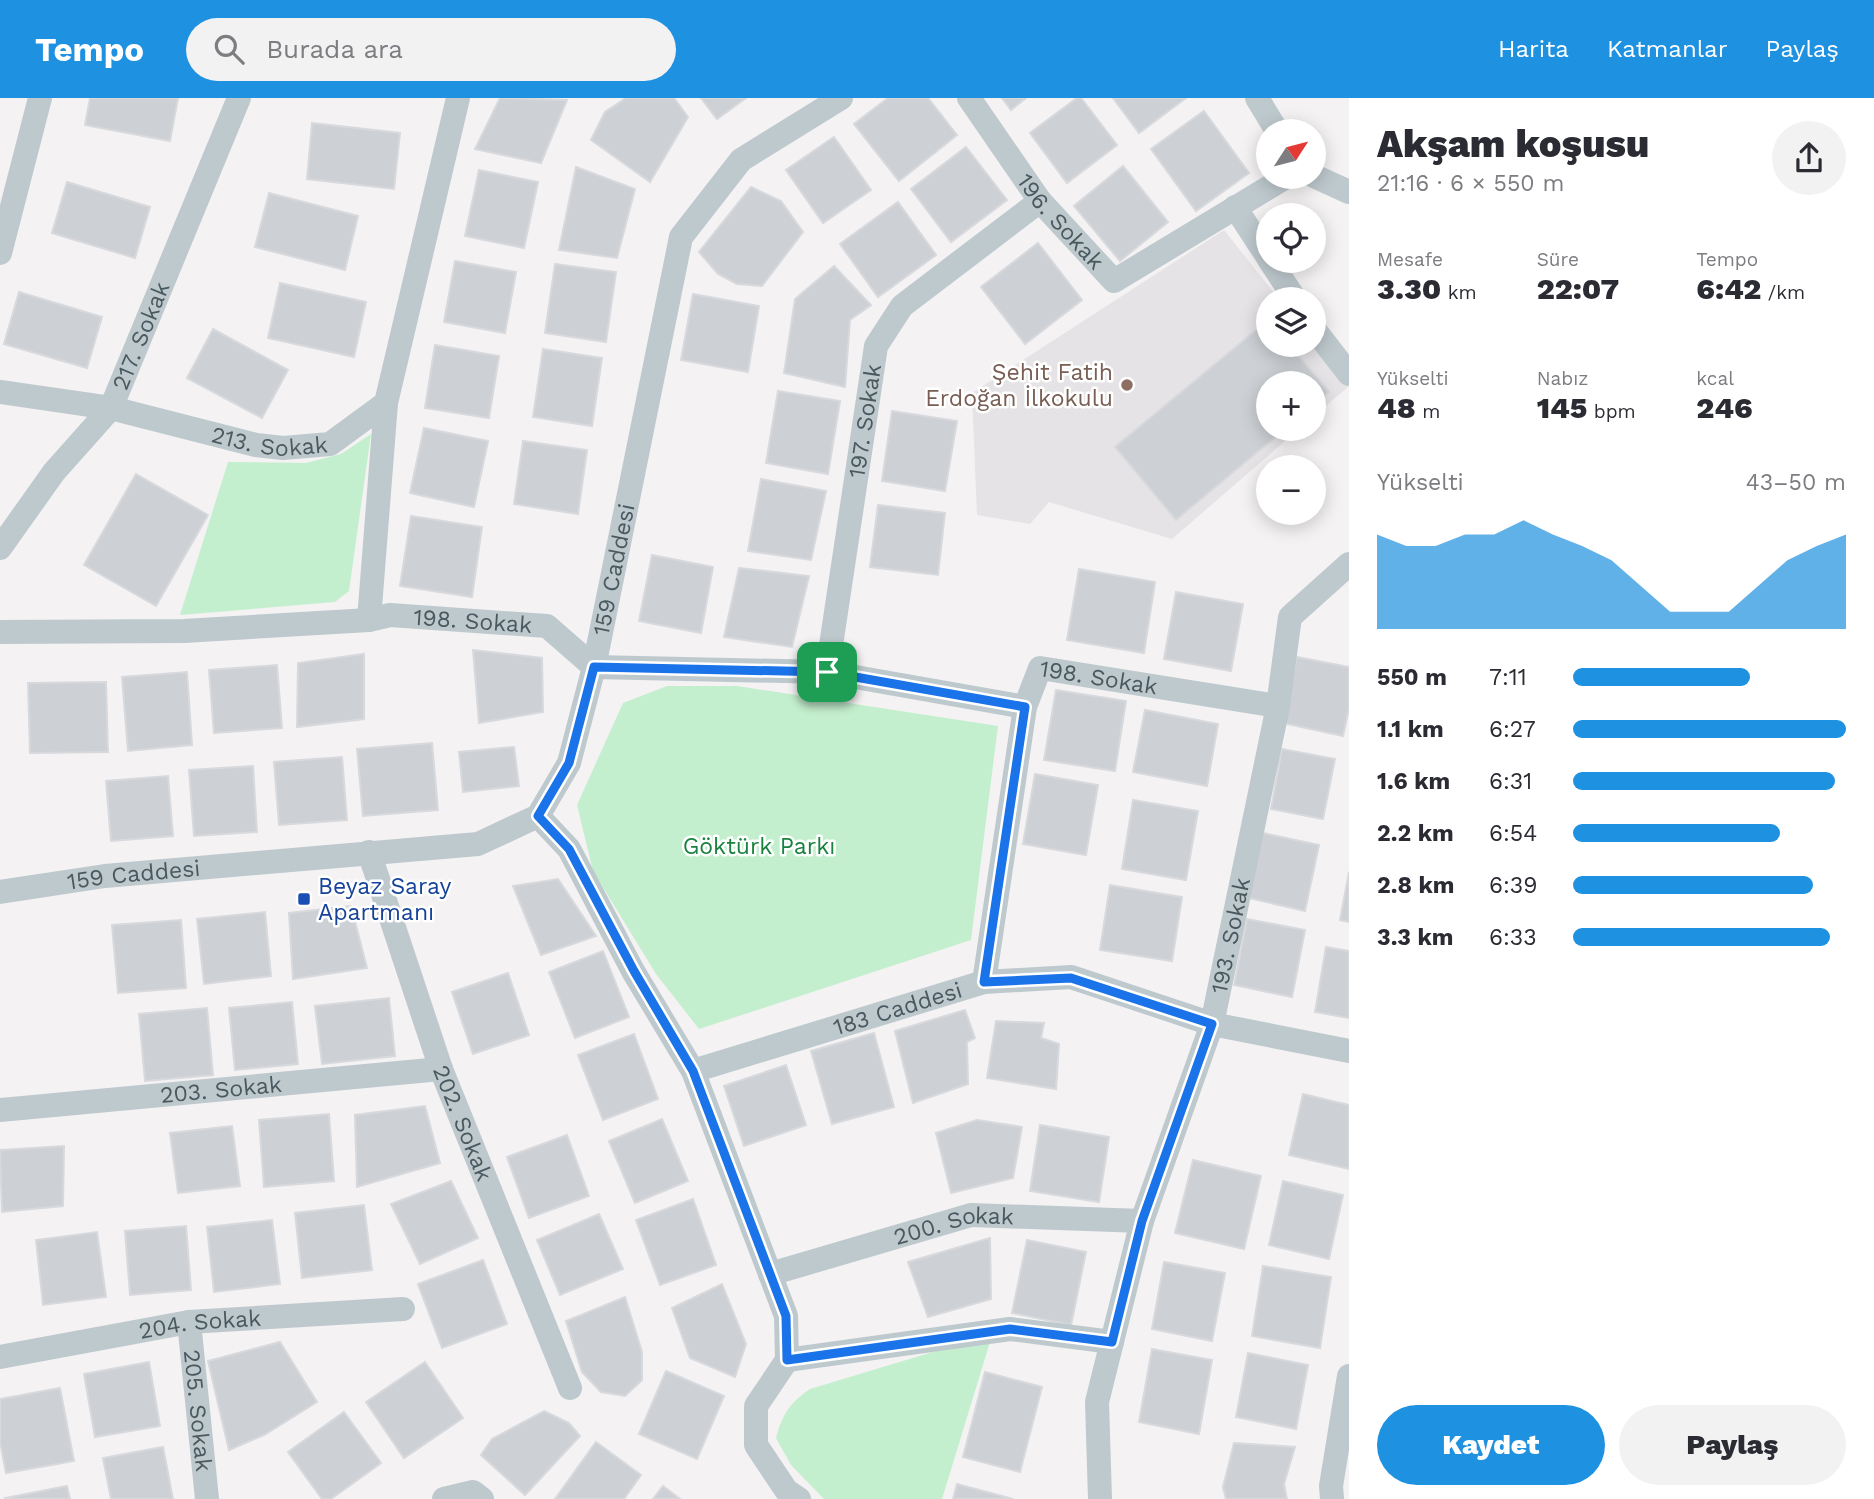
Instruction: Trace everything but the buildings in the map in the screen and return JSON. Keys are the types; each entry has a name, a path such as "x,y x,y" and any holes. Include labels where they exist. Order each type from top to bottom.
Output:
{"street":[{"path":"0,253 40,98"},
{"name":"217. Sokak","path":"0,548 54,472 111,408 239,98"},
{"path":"369,620 386,403 458,98"},
{"name":"196. Sokak","path":"969,98 1040,201 1114,281 1266,189"},
{"path":"1257,98 1270,119"},
{"name":"159 Caddesi","path":"0,892 105,876 478,844 538,816 569,763 594,667 681,237 741,160 824,103"},
{"path":"1326,181 1349,192"},
{"name":"197. Sokak","path":"827,672 876,346 902,306 1040,201"},
{"path":"1235,207 1256,240"},
{"path":"1326,344 1349,374"},
{"name":"213. Sokak","path":"0,392 111,408 256,445 283,448 330,444 386,403"},
{"name":"193. Sokak","path":"1100,1499 1097,1402 1142,1221 1212,1024 1278,706 1290,617 1338,588 1349,564"},
{"name":"198. Sokak","path":"0,632 184,631 369,620 390,615 547,626 594,667 827,672 1025,707 1040,668 1278,706"},
{"path":"984,982 1025,707"},
{"path":"538,816 569,849 634,971 693,1071 786,1316 787,1360 756,1406 756,1445 786,1490 799,1499"},
{"name":"202. Sokak","path":"369,852 441,1069 570,1388"},
{"name":"183 Caddesi","path":"693,1071 984,982 1071,978 1212,1024 1349,1051"},
{"name":"203. Sokak","path":"0,1110 441,1069"},
{"name":"200. Sokak","path":"770,1274 971,1215 1142,1221"},
{"name":"204. Sokak","path":"0,1357 189,1322 403,1309"},
{"name":"205. Sokak","path":"189,1322 207,1499"},
{"path":"787,1360 1010,1329 1112,1342"},
{"path":"1332,1499 1331,1486 1349,1377"},
{"path":"444,1499 473,1492 482,1499"}],"shaded area":[{"name":"Şehit Fatih Erdoğan İlkokulu","path":"1224,230 1269,287 1256,287 1256,357 1324,357 1348,387 1326,406 1326,371 1256,371 1256,441 1285,441 1269,455 1256,455 1256,466 1172,539 1049,502 1030,524 977,515 972,393"}],"green space":[{"path":"371,434 349,591 335,602 180,615 228,462 306,463 341,454"},
{"name":"Göktürk Parkı","path":"667,686 737,686 998,726 971,940 699,1029 656,974 593,871 577,805 623,703"},
{"path":"990,1342 942,1499 824,1499 791,1465 776,1438 788,1410 810,1389 936,1351"}],"place":[{"name":"Şehit Fatih Erdoğan İlkokulu","path":"1127,385"},
{"name":"Beyaz Saray Apartmanı","path":"304,899"}],"route":[{"path":"594,667 827,672 1025,707 984,982 1071,978 1212,1024 1142,1221 1112,1342 1010,1329 787,1360 786,1316 693,1071 634,971 569,849 538,816 569,763 594,667"}]}
